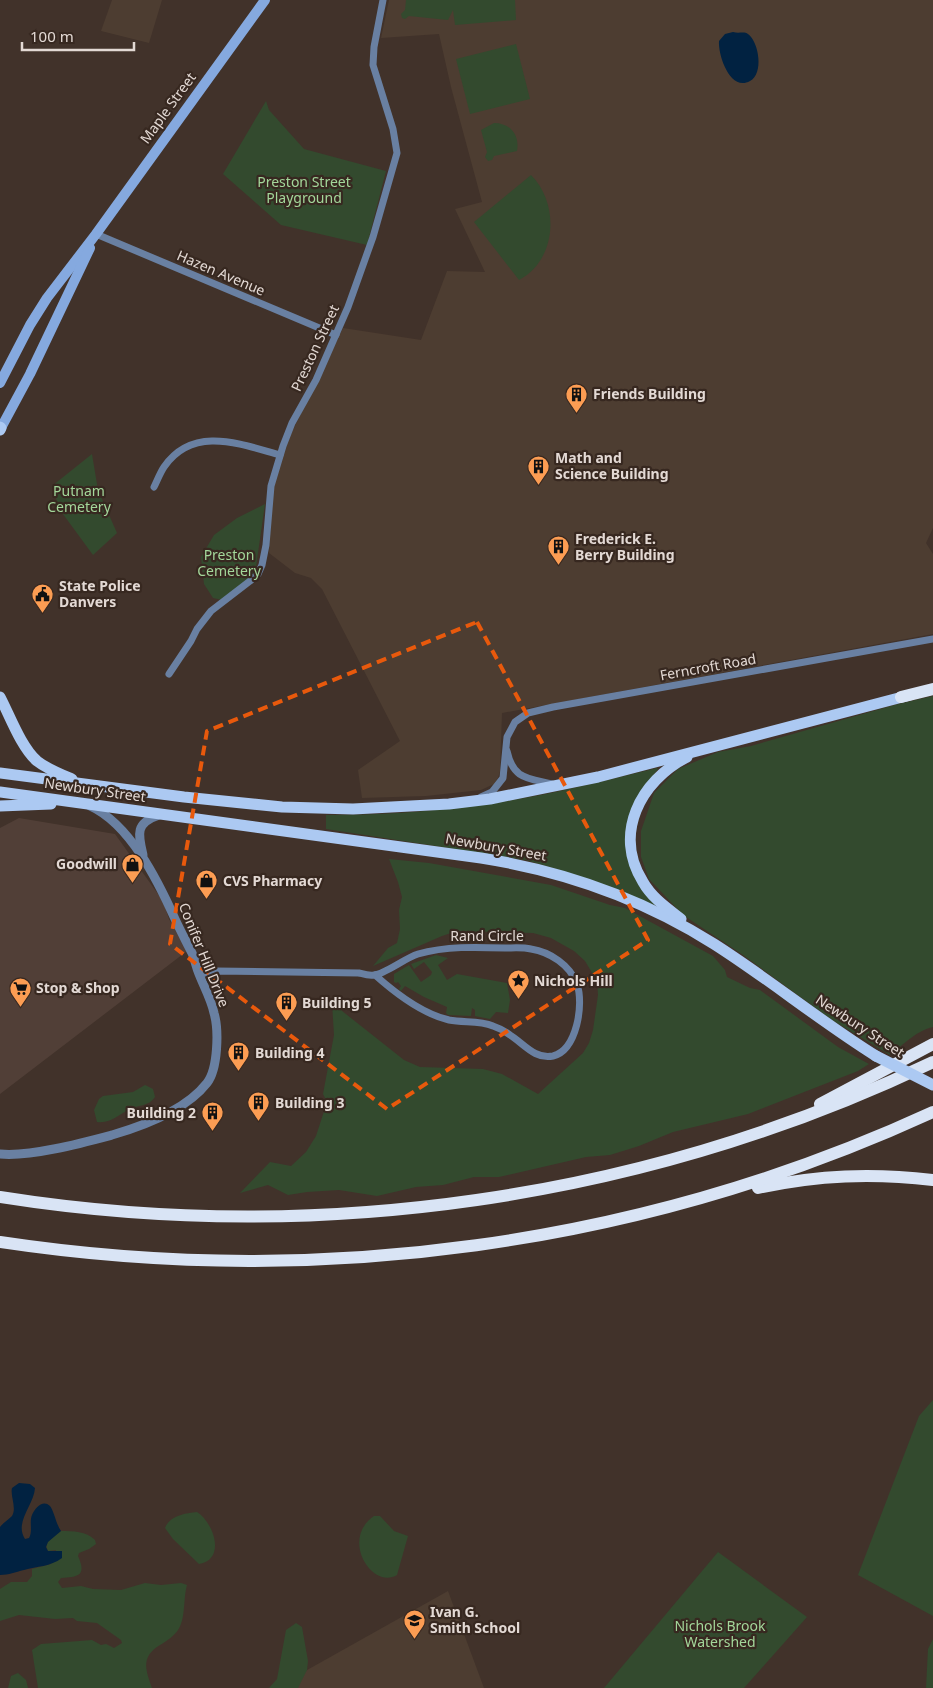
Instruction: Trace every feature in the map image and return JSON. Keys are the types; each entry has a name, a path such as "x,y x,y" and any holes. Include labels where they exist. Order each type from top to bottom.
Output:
{"highway":[{"path":"901,698 933,690"},
{"path":"773,1128 933,1044"},
{"path":"0,1197 89,1209 191,1216 293,1216 395,1210 478,1200 587,1180 668,1161 773,1128 851,1099 933,1062"},
{"path":"651,1212 707,1197 788,1171 859,1144 933,1112"},
{"path":"0,1242 84,1253 171,1260 313,1261 389,1256 466,1247 568,1230 784,1182 872,1175 933,1180"}],"main road":[{"name":"Maple Street","path":"0,383 30,325 47,298 96,234 265,0"},
{"name":"Maple Street","path":"0,429 30,374 96,234"},
{"path":"0,697 25,745 36,760 56,772 85,784"},
{"name":"Newbury Street","path":"0,773 184,797 297,808 380,809 471,801 558,786 901,698"},
{"path":"716,746 680,761 651,786 633,816 630,840 633,862 637,873 650,892 664,906 725,951"},
{"name":"Newbury Street","path":"0,792 480,858 528,867 573,879 624,898 676,923 725,951 829,1026 876,1056 933,1086"},
{"path":"0,806 86,804"}],"street":[{"name":"Preston Street","path":"169,674 192,641 197,629 211,611 250,582 258,574 262,566 266,545 270,486 280,454 292,423 316,380 348,307 373,237 397,153 393,129 374,65 374,47 382,0"},
{"name":"Hazen Avenue","path":"96,234 336,335"},
{"path":"154,487 163,468 172,457 178,451 196,442 224,441 280,454"},
{"name":"Ferncroft Road","path":"471,801 492,792 500,784 503,778 506,745 510,731 515,722 528,713 933,639"},
{"path":"506,745 510,762 518,774 528,779 558,786"},
{"name":"Conifer Hill Drive","path":"0,1154 21,1154 96,1139 134,1128 165,1114 194,1097 208,1082 216,1053 217,1041 214,1013 208,994 192,954 164,895 143,858 111,819 86,804"},
{"name":"Conifer Hill Drive","path":"143,858 140,842 141,825 145,821 162,814"},
{"name":"Rand Circle","path":"485,947 529,948 537,950 559,960 569,970 578,985 580,1001 576,1029 572,1041 566,1048 553,1056 544,1057 535,1054 510,1034 493,1026 474,1021 451,1020 433,1014 404,999 375,975 416,955 434,950 485,947"},
{"path":"199,974 216,971 359,973 375,975"}],"highlighted area":[{"path":"477,622 648,940 387,1109 170,944 207,731"}],"shaded area":[{"path":"112,0 162,0 149,43 101,31"},
{"path":"389,0 933,0 933,528 926,543 933,554 933,634 502,713 500,771 494,784 481,790 426,796 362,798 358,770 400,741 322,589 311,578 295,573 269,553 272,494 279,464 291,434 343,328 421,340 447,271 485,272 455,209 482,202 451,87 439,34 381,38"},
{"path":"19,818 115,834 163,901 169,919 187,951 0,1094 0,828"},
{"name":"Ivan G. Smith School","path":"448,1591 484,1688 275,1688"}],"green space":[{"path":"406,0 515,0 516,20 455,25 453,10 448,20 409,16 405,19 402,18 401,14 405,10"},
{"path":"516,44 530,99 470,114 456,59"},
{"name":"Preston Street Playground","path":"266,101 269,110 304,149 386,171 367,245 281,225 223,174"},
{"path":"494,123 505,125 513,131 518,145 517,151 494,156 492,160 488,161 485,157 487,152 481,130"},
{"path":"531,175 547,201 550,231 547,246 541,259 532,271 519,280 474,222"},
{"name":"Putnam Cemetery","path":"92,454 98,490 117,533 93,555 60,510 52,486"},
{"name":"Preston Cemetery","path":"265,504 254,581 222,600 213,598 204,584 201,557 214,535 237,518"},
{"path":"933,696 933,1027 916,1035 890,1055 832,1020 743,955 683,915 649,879 641,857 641,831 654,793 678,769 718,752 751,746 898,704"},
{"path":"657,768 639,794 627,834 656,906 592,880 526,860 326,829 326,815 383,814 501,802 568,789"},
{"path":"389,859 429,863 551,885 610,905 625,908 713,956 725,970 727,977 750,988 760,990 838,1047 869,1064 858,1071 748,1114 673,1132 610,1155 586,1157 499,1177 474,1177 443,1185 416,1187 377,1196 339,1190 288,1195 268,1185 240,1193 270,1162 291,1166 306,1152 316,1136 327,1102 323,1094 334,1035 332,1003 404,1060 420,1067 483,1069 502,1074 538,1094 583,1053 589,1043 593,1030 598,995 597,981 585,961 574,951 551,938 533,933 457,931 373,966 388,948 397,943 400,929 399,910 402,897"},
{"path":"436,955 448,958 438,965 447,980 457,974 507,983 510,1000 508,1013 496,1012 490,1019 475,1016 475,1010 472,1008 471,1016 448,1015 446,1013 447,1007 405,986 401,991 399,989 401,986 398,982 394,982 394,974 409,965 421,982 431,975 432,972 424,962 414,969 411,964"},
{"path":"145,1085 153,1089 155,1097 150,1102 134,1107 107,1122 97,1122 94,1110 99,1099 103,1096 133,1092"},
{"path":"933,1400 933,1616 858,1575 919,1416"},
{"path":"197,1512 203,1517 212,1532 215,1548 213,1555 208,1561 199,1564 173,1539 165,1528 174,1518 183,1514"},
{"path":"374,1516 380,1516 394,1531 408,1536 397,1575 387,1578 378,1575 370,1569 363,1560 360,1549 360,1537 364,1526"},
{"path":"61,1531 83,1533 95,1540 96,1544 79,1553 81,1571 76,1576 61,1578 58,1582 62,1588 81,1586 93,1589 121,1590 145,1583 161,1585 181,1583 187,1585 181,1625 170,1638 149,1654 147,1659 147,1670 152,1688 38,1688 32,1650 41,1644 92,1640 101,1645 106,1644 114,1648 122,1643 121,1640 97,1623 77,1621 73,1618 55,1619 19,1615 0,1621 0,1589 11,1582 27,1582 32,1576 32,1569 51,1564 56,1550 48,1551 47,1544"},
{"name":"Nichols Brook Watershed","path":"718,1552 807,1617 744,1688 604,1688"},
{"path":"296,1623 302,1627 308,1661 307,1670 298,1688 269,1688 277,1679 286,1630"},
{"path":"933,1639 933,1688 926,1688 928,1649"},
{"path":"18,1673 26,1680 28,1688 8,1688 11,1676"}],"water":[{"path":"733,32 748,34 752,38 757,51 757,72 750,81 743,83 731,77 723,63 719,47 719,41 725,34"},
{"path":"19,1483 30,1484 35,1488 23,1520 22,1533 25,1539 29,1538 30,1535 33,1512 40,1505 47,1504 50,1506 61,1531 48,1542 46,1547 48,1551 62,1551 62,1558 48,1565 0,1575 0,1527 12,1516 14,1509 12,1488"}],"place":[{"name":"Friends Building","path":"577,413"},
{"name":"Math and Science Building","path":"539,485"},
{"name":"Frederick E. Berry Building","path":"559,566"},
{"name":"State Police Danvers","path":"43,613"},
{"name":"Goodwill","path":"133,883"},
{"name":"CVS Pharmacy","path":"207,900"},
{"name":"Nichols Hill","path":"518,1000"},
{"name":"Stop & Shop","path":"20,1007"},
{"name":"Building 5","path":"286,1022"},
{"name":"Building 4","path":"239,1072"},
{"name":"Building 3","path":"259,1122"},
{"name":"Building 2","path":"212,1132"},
{"name":"Ivan G. Smith School","path":"414,1639"}]}
